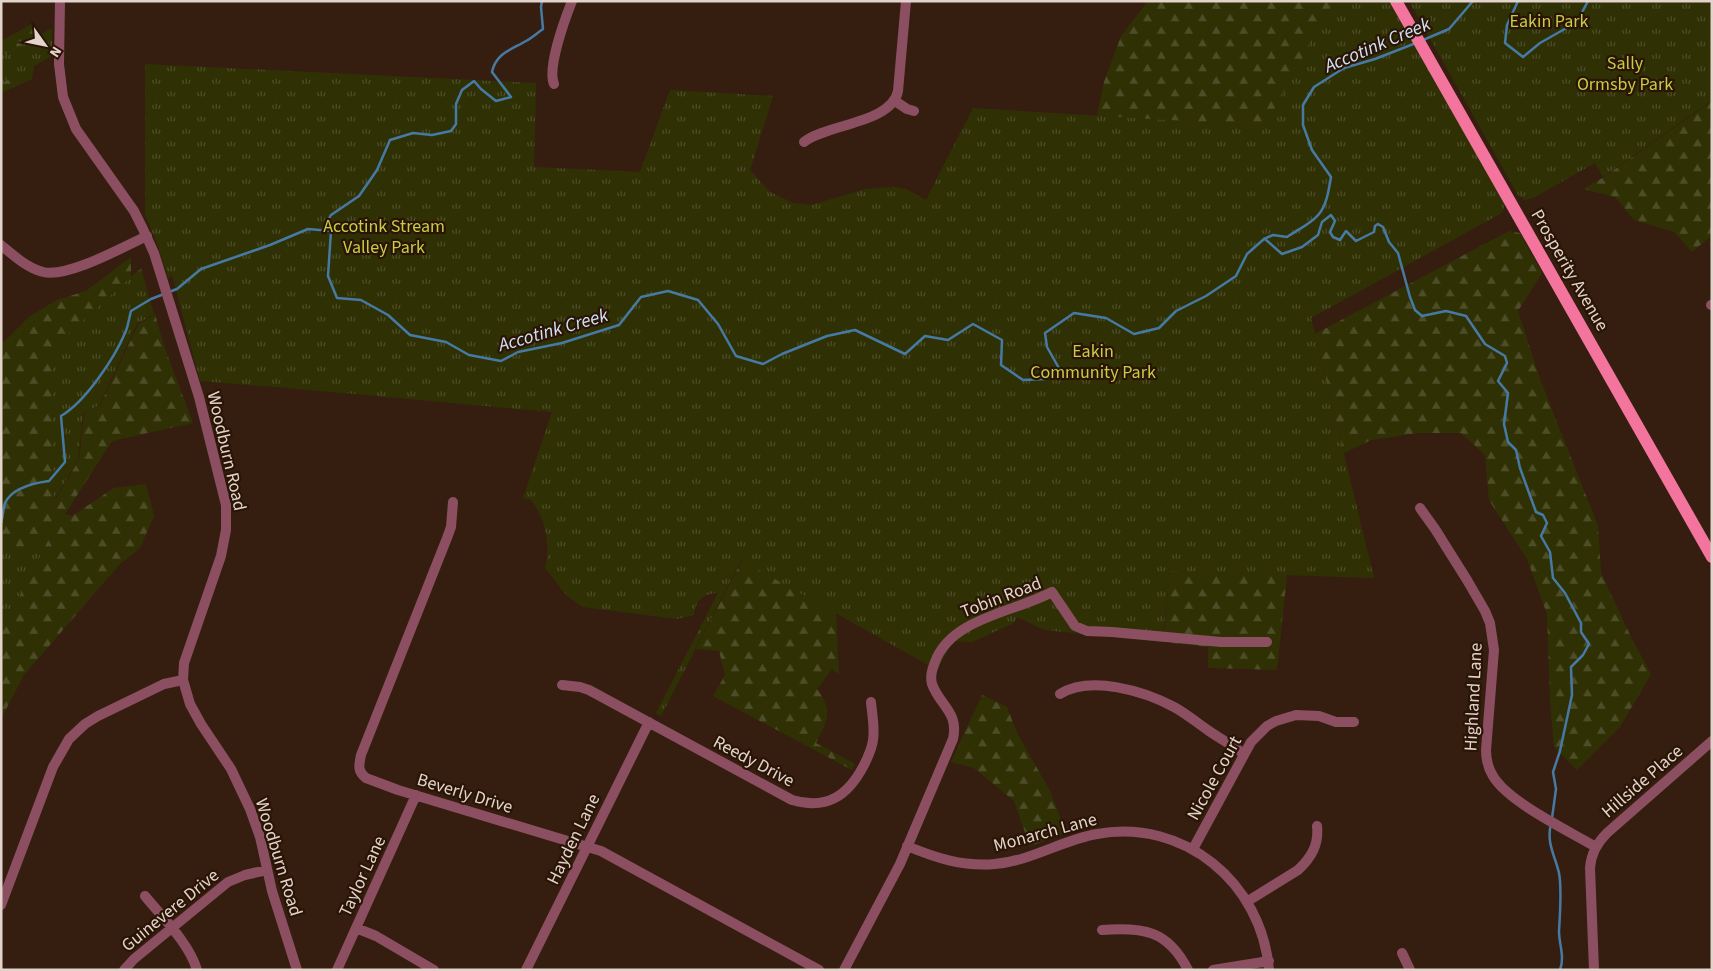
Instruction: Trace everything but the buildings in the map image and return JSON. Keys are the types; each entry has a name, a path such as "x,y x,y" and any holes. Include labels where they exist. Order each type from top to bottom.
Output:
{"main road":[{"name":"Prosperity Avenue","path":"1396,1 1712,557"}],"street":[{"name":"Woodburn Road","path":"60,1 58,44 62,97 68,112 90,150 134,211 147,236 174,314 199,397 223,489 227,518 221,556 213,583 188,647 184,663 183,680 185,690 195,715 231,769 250,809 260,837 274,900 298,970"},
{"path":"554,84 552,73 572,1"},
{"path":"804,142 816,135 879,113 894,101 898,91 906,1"},
{"path":"894,101 914,111"},
{"path":"1,245 34,269 50,273 71,269 147,236"},
{"name":"Beverly Drive","path":"453,502 451,527 368,736 356,772 366,778 416,795 601,850 819,970"},
{"name":"Highland Lane","path":"1420,508 1436,529 1485,611 1490,623 1494,650 1486,750 1489,769 1499,785 1510,795 1596,847"},
{"name":"Tobin Road","path":"844,970 885,894 953,739 955,730 954,720 936,693 931,678 936,658 950,638 960,630 1025,605 1052,592 1076,626 1087,632 1112,632 1221,642 1267,642"},
{"path":"1,905 53,767 70,739 85,724 98,716 164,684 183,680"},
{"name":"Reedy Drive","path":"562,686 580,687 589,690 792,800 811,804 837,798 852,785 859,775 872,747 874,738 871,702"},
{"path":"1060,694 1076,687 1085,686 1114,688 1140,693 1174,707 1244,754"},
{"name":"Nicole Court","path":"1192,849 1244,754 1258,734 1276,721 1286,717 1308,714 1336,722 1354,722"},
{"name":"Hayden Lane","path":"526,970 649,722"},
{"name":"Hillside Place","path":"1596,847 1608,833 1712,741"},
{"name":"Taylor Lane","path":"337,970 416,795"},
{"path":"1248,901 1298,870 1305,863 1315,848 1317,826"},
{"name":"Monarch Lane","path":"907,846 948,861 980,865 1009,862 1081,837 1113,832 1144,833 1160,837 1192,849 1216,865 1228,876 1248,901 1261,930 1269,965"},
{"path":"1594,970 1590,868 1592,854 1596,847"},
{"name":"Guinevere Drive","path":"124,970 134,959 228,882 245,875 267,870"},
{"path":"145,896 190,954 197,970"},
{"path":"356,928 376,936 434,970"},
{"path":"1102,930 1137,929 1158,936 1176,950 1188,970"},
{"path":"1402,953 1410,970"},
{"path":"1213,970 1269,965"}],"green space":[{"path":"1148,1 1334,1 1266,126 1097,116 1104,82 1121,36"},
{"path":"1333,1 1389,1 1505,202 1503,211 1311,318 1374,578 1170,571 1162,642 1045,630 1017,617 1014,623 972,642 953,641 937,670 741,560 661,716 656,713 718,593 704,596 696,605 694,615 677,619 583,607 567,596 545,568 547,541 544,524 531,500 523,498 552,412 200,381 172,275 168,278 158,246 145,215 145,64 536,83 534,167 640,172 670,90 773,96 750,170 770,192 793,203 811,205 866,189 894,187 906,189 926,200 973,108 1265,126"},
{"path":"1409,1 1712,1 1712,100 1603,177 1595,163 1533,198 1525,200 1518,195"},
{"path":"32,24 36,53 32,79 1,93 1,41"},
{"path":"52,28 52,56 1,84 1,81 13,74 1,80 1,56"},
{"path":"1712,101 1712,235 1692,252 1674,232 1634,220 1615,197 1583,189 1604,177"},
{"path":"1509,231 1520,233 1542,273 1518,311 1540,379 1598,526 1601,573 1651,674 1620,727 1577,770 1554,747 1550,700 1547,614 1527,559 1489,500 1485,455 1461,433 1418,433 1371,440 1344,453 1315,334"},
{"path":"131,257 131,277 119,305 54,419 55,500 79,460 84,414 100,405 138,325 155,314 164,346 193,423 112,441 65,514 72,516 114,488 146,484 154,516 140,548 119,565 24,675 1,719 1,345 30,316 57,300 86,291"},
{"path":"141,268 154,314 137,324 99,405 83,414 78,460 54,500 52,349"},
{"path":"54,529 1,633 1,533 19,553"},
{"path":"742,560 836,613 839,674 832,669 817,689 826,704 827,716 816,743 855,764 852,770 713,696 725,675 719,651 696,649"},
{"path":"1170,571 1287,575 1277,670 1208,668 1208,647 1163,642"},
{"path":"982,695 1007,707 1017,733 1050,791 1066,833 1030,846 1014,801 974,768 951,762"}],"waterway":[{"path":"323,229 331,215 359,196 377,170 390,140 413,133 432,135 451,131 456,124 456,104 462,90 474,81 496,101 511,97 492,72 497,60 501,56 543,29 542,1"},
{"name":"Accotink Creek","path":"1423,40 1449,29 1473,1"},
{"name":"Accotink Creek","path":"1518,1 1507,25 1505,43 1523,57 1540,43 1577,22 1588,1"},
{"name":"Accotink Creek","path":"169,292 177,289 201,269 270,245 308,229 331,231 328,276 337,298 361,300 388,315 410,335 446,342 469,355 501,361 518,352 562,343 619,325 641,297 668,291 698,300 718,324 736,356 763,364 782,354 827,336 855,330 905,354 925,336 948,340 973,324 1002,340 1001,365 1023,380 1045,379 1060,370 1047,347 1045,333 1074,313 1106,318 1134,334 1159,328 1176,311 1206,296 1236,276 1247,254 1264,239 1273,235 1287,237 1316,218 1326,201 1331,177 1312,150 1303,125 1303,105 1314,87 1344,68 1375,59 1416,43"},
{"path":"1265,239 1282,254 1302,247 1318,235 1322,222 1331,215 1335,221 1330,232 1333,237 1340,240 1346,231 1356,241 1374,232 1375,226 1378,224 1383,227 1389,242 1398,253 1415,310 1422,316 1446,311 1466,316 1485,344 1505,356 1507,363 1498,381 1508,393 1504,424 1508,442 1516,450 1520,468 1536,512 1543,515 1547,523 1541,536 1550,552 1553,578 1565,593 1581,623 1581,632 1589,644 1583,655 1571,667 1572,695 1560,751 1553,772 1556,789 1552,818"},
{"name":"Accotink Creek","path":"1,523 5,503 8,498 18,490 30,485 49,481 65,462 61,416 80,401 98,379 114,355 125,333 131,311 151,299 164,294"},
{"path":"1551,824 1550,843 1559,873 1560,886 1559,931 1562,955 1560,970"}],"park label":[{"name":"Eakin Park","path":"1549,21"},
{"name":"Sally Ormsby Park","path":"1625,73"},
{"name":"Accotink Stream Valley Park","path":"384,236"},
{"name":"Eakin Community Park","path":"1093,361"}]}
